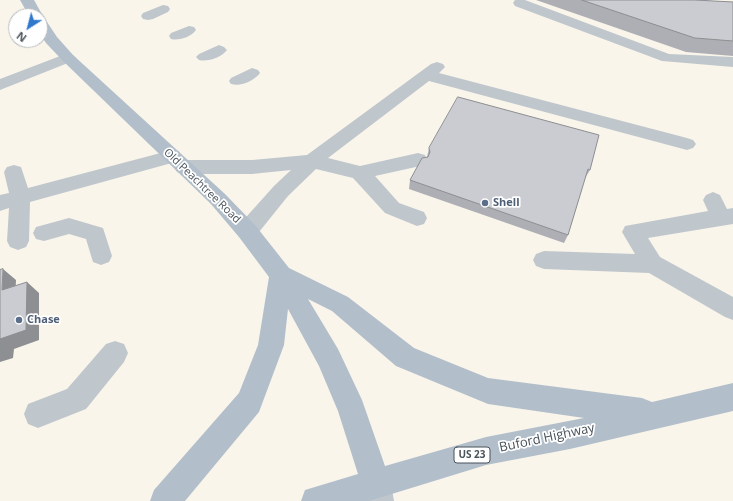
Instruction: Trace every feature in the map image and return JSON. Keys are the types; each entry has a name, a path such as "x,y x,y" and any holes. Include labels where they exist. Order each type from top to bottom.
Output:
{"main road":[{"name":"Old Peachtree Road","path":"48,35 68,58 218,199 247,231 281,275 328,358 349,404 378,493"},
{"path":"165,501 249,402 270,345 281,275 340,304 405,357 488,391 654,414"},
{"name":"Buford Highway","path":"316,501 378,493 486,450 570,435 654,414 733,397"}],"street":[{"path":"513,5 619,46 643,49 667,58 706,66 733,62"},
{"path":"148,16 163,9"},
{"path":"643,49 651,65"},
{"path":"204,57 219,50"},
{"path":"0,85 68,58"},
{"path":"247,231 281,191 312,161 432,71 563,105 687,144"},
{"path":"237,81 252,72"},
{"path":"0,203 178,162 252,167 312,161 360,173 418,160"},
{"path":"8,166 20,198 18,241"},
{"path":"360,173 392,208 417,218"},
{"path":"652,264 633,232 722,211"},
{"path":"44,233 69,226 95,234 102,256"},
{"path":"544,260 652,264 733,309"},
{"path":"38,414 76,399 115,353"}],"shaded area":[{"path":"0,0 733,0 733,501 0,501"}],"building":[{"path":"582,0 695,0 733,2 733,41 695,38"},
{"path":"458,97 599,135 590,170 588,169 568,235 410,180 422,158 428,157 430,152 429,148"},
{"path":"3,269 2,290 27,282 26,330 0,339 0,270"}],"place":[{"name":"Shell","path":"485,203"},
{"name":"Chase","path":"19,320"}]}
